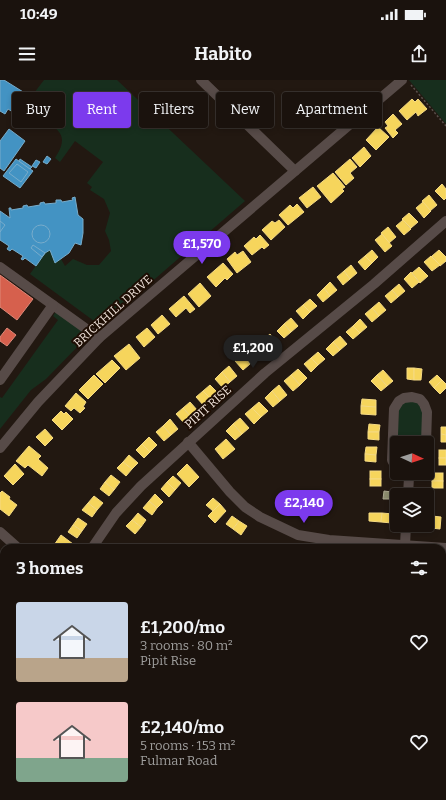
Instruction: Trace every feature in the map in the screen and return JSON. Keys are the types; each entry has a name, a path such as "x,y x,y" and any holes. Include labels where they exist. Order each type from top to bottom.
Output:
{"street":[{"name":"BRICKHILL DRIVE","path":"0,448 38,402 99,338 402,80"},
{"path":"206,82 295,171"},
{"name":"PIPIT RISE","path":"95,544 116,513 140,486 265,373 374,284 446,221"},
{"path":"0,267 99,338"},
{"path":"0,380 53,305"},
{"path":"393,436 394,410 398,401 404,398 412,397 420,399 427,412 426,436"},
{"path":"188,442 230,492 245,507 260,517 298,535 329,540 390,544"},
{"path":"0,532 14,544"},
{"path":"405,544 406,532"}],"path":[{"path":"406,80 446,126"}],"green space":[{"path":"44,80 117,80 130,92 73,92 73,128 131,128 131,93 139,101 139,128 168,128 245,201 112,316 94,321 30,274 45,253 50,250 55,262 61,259 65,266 73,259 87,265 99,265 111,251 109,240 105,231 110,213 104,199 90,190 92,187 87,183 103,162 75,141 60,162 55,158 62,143 61,135 56,128 65,128 65,92 35,92"},
{"path":"409,80 446,80 446,124"},
{"path":"55,313 82,330 81,343 46,379 31,390 0,429 0,397 2,398 58,320 53,316"},
{"path":"412,399 422,406 422,436 397,436 399,406"}],"building: Homes":[{"path":"412,99 415,102 418,99 427,109 418,116 416,112 407,120 399,111"},
{"path":"393,114 402,124 395,130 398,133 393,138 385,128 388,126 385,122"},
{"path":"377,128 379,128 389,137 376,150 366,140"},
{"path":"364,147 371,156 360,167 352,158"},
{"path":"350,159 357,167 350,173 354,178 346,185 335,172"},
{"path":"333,173 345,187 342,189 344,191 331,203 317,186"},
{"path":"442,184 446,189 446,198 444,200 435,191"},
{"path":"313,187 321,197 307,208 299,198"},
{"path":"429,195 437,205 430,211 422,201"},
{"path":"423,202 431,211 424,218 416,208"},
{"path":"297,204 304,212 288,225 279,215 290,205 293,208"},
{"path":"409,213 418,222 411,228 402,219"},
{"path":"279,220 285,227 271,240 262,230 272,221 275,223"},
{"path":"403,220 411,229 404,235 396,226"},
{"path":"388,227 396,237 389,243 381,233"},
{"path":"382,234 392,246 385,252 375,240"},
{"path":"260,235 269,245 264,249 262,247 252,255 244,246 254,237 256,239"},
{"path":"372,250 378,257 372,263 365,256"},
{"path":"439,250 446,257 446,261 440,266 432,256"},
{"path":"243,251 251,262 237,273 227,259 235,252 237,255"},
{"path":"365,256 372,263 365,270 358,262"},
{"path":"431,256 440,265 432,271 424,262"},
{"path":"223,263 233,274 227,280 225,278 216,287 207,277"},
{"path":"351,265 357,273 350,279 344,271"},
{"path":"419,267 428,276 420,283 412,273"},
{"path":"344,271 350,279 343,285 337,277"},
{"path":"411,272 419,282 412,288 404,279"},
{"path":"330,282 337,290 330,296 324,288"},
{"path":"200,283 211,296 199,307 188,294"},
{"path":"399,284 405,291 398,297 392,290"},
{"path":"324,288 330,296 323,302 317,295"},
{"path":"392,290 398,297 391,303 385,296"},
{"path":"184,296 195,309 190,313 186,308 176,317 169,309"},
{"path":"310,299 317,306 310,312 303,305"},
{"path":"379,302 386,310 379,316 372,308"},
{"path":"303,305 310,312 303,319 296,311"},
{"path":"372,308 379,316 372,322 365,314"},
{"path":"162,315 170,324 158,334 151,325"},
{"path":"291,318 298,326 291,332 284,324"},
{"path":"360,319 367,327 360,333 353,326"},
{"path":"284,324 291,332 284,338 277,331"},
{"path":"353,326 360,333 353,339 346,332"},
{"path":"147,328 155,337 144,347 136,337"},
{"path":"270,334 278,343 271,349 263,340"},
{"path":"340,336 347,344 340,350 333,342"},
{"path":"263,340 271,349 264,356 256,346"},
{"path":"333,342 340,350 333,356 326,349"},
{"path":"129,344 140,358 126,370 114,356"},
{"path":"249,349 257,358 250,364 242,355"},
{"path":"318,352 325,359 318,365 311,358"},
{"path":"242,355 250,364 243,370 235,361"},
{"path":"311,358 318,365 311,372 304,364"},
{"path":"112,360 120,368 105,383 96,374"},
{"path":"229,366 237,376 230,382 222,372"},
{"path":"407,368 414,368 414,380 407,379"},
{"path":"414,368 422,369 421,380 414,380"},
{"path":"298,369 307,378 300,385 291,375"},
{"path":"383,370 393,381 387,386 377,375"},
{"path":"222,372 230,382 223,388 215,379"},
{"path":"94,375 103,384 88,399 79,390"},
{"path":"291,375 300,385 293,391 284,381"},
{"path":"377,375 387,386 381,391 371,381"},
{"path":"437,375 442,380 434,388 429,382"},
{"path":"442,380 446,384 446,388 440,394 434,388"},
{"path":"210,385 219,394 212,400 203,391"},
{"path":"279,385 287,395 280,401 272,391"},
{"path":"203,391 212,400 205,407 196,397"},
{"path":"272,391 280,401 273,407 265,398"},
{"path":"76,393 86,402 83,407 85,408 80,413 74,408 71,411 65,406"},
{"path":"362,399 376,400 376,407 361,406"},
{"path":"190,402 198,411 191,417 183,408"},
{"path":"259,402 268,411 261,417 252,408"},
{"path":"361,406 376,407 376,415 361,414"},
{"path":"183,408 191,417 184,423 176,414"},
{"path":"252,408 261,417 254,424 245,414"},
{"path":"61,411 64,414 66,412 73,419 62,430 52,420"},
{"path":"240,418 249,428 242,434 233,424"},
{"path":"170,419 178,429 171,435 163,426"},
{"path":"233,424 242,434 235,440 226,431"},
{"path":"369,424 380,425 379,432 368,432"},
{"path":"163,426 171,435 164,441 156,432"},
{"path":"441,427 446,427 446,435 441,434"},
{"path":"45,429 53,438 45,446 36,437"},
{"path":"368,432 379,432 379,440 368,439"},
{"path":"441,434 446,435 446,442 441,442"},
{"path":"149,437 157,445 150,452 142,444"},
{"path":"226,439 235,449 223,459 215,449"},
{"path":"142,444 150,452 144,458 136,450"},
{"path":"29,446 41,456 38,459 48,468 42,476 28,465 25,468 16,461"},
{"path":"366,447 377,447 376,455 365,454"},
{"path":"439,450 446,450 446,458 439,458"},
{"path":"365,454 376,455 376,462 365,461"},
{"path":"129,455 138,463 132,469 123,462"},
{"path":"439,458 446,458 446,465 439,465"},
{"path":"123,462 132,469 126,476 117,468"},
{"path":"15,464 24,474 13,485 4,476"},
{"path":"187,464 199,477 189,487 177,474"},
{"path":"370,471 381,471 381,479 370,479"},
{"path":"434,473 443,473 443,481 432,481 434,480"},
{"path":"111,475 120,482 114,490 105,482"},
{"path":"173,476 181,483 175,490 167,482"},
{"path":"370,479 381,479 381,486 370,486"},
{"path":"432,481 443,481 443,488 432,488"},
{"path":"105,482 114,490 109,496 100,489"},
{"path":"167,482 175,490 169,497 161,489"},
{"path":"2,491 17,505 9,516 0,509 0,493"},
{"path":"155,494 163,502 157,508 149,501"},
{"path":"94,496 103,503 97,510 88,503"},
{"path":"213,498 220,504 213,511 206,505"},
{"path":"149,501 157,508 152,515 143,508"},
{"path":"88,503 97,510 92,517 82,510"},
{"path":"220,504 226,511 215,523 208,516"},
{"path":"138,513 146,520 141,527 132,520"},
{"path":"369,513 382,513 381,522 369,521"},
{"path":"382,513 390,514 390,523 381,522"},
{"path":"232,516 239,521 233,529 226,524"},
{"path":"434,516 441,517 440,529 434,528"},
{"path":"78,518 87,524 82,531 73,525"},
{"path":"132,520 141,527 135,534 126,526"},
{"path":"239,521 247,526 241,535 233,529"},
{"path":"73,525 82,531 77,538 68,532"},
{"path":"61,535 73,544 55,544"}],"building: Shops":[{"path":"0,275 33,299 17,320 0,307"},
{"path":"7,328 16,335 7,346 0,341 0,337"}],"building: Schools":[{"path":"0,80 4,80 23,92 12,92 12,112 8,109 5,114 0,111"},
{"path":"9,129 25,141 4,171 0,168 0,141"},
{"path":"47,156 51,159 47,164 43,162"},
{"path":"16,159 33,171 20,188 3,176"},
{"path":"20,159 32,167 30,169 19,161"},
{"path":"36,160 40,162 36,168 32,166"},
{"path":"17,164 28,172 21,182 9,173"},
{"path":"75,197 78,215 83,219 81,245 75,243 69,253 55,263 50,250 45,253 36,266 25,258 23,260 21,259 23,256 12,249 10,251 7,249 9,246 0,240 0,211 10,218 9,208 11,208 11,210 23,208 23,206 27,205 28,207 40,205 40,203 44,202 45,204 56,203 56,200 61,200 62,202 73,200 72,198"},
{"path":"0,221 5,225 0,232"},
{"path":"41,225 47,228 50,234 47,240 41,243 35,240 32,234 35,228"},
{"path":"33,245 45,253 42,257 31,248"}],"building: Industry":[{"path":"384,491 390,492 390,499 383,499"}]}
